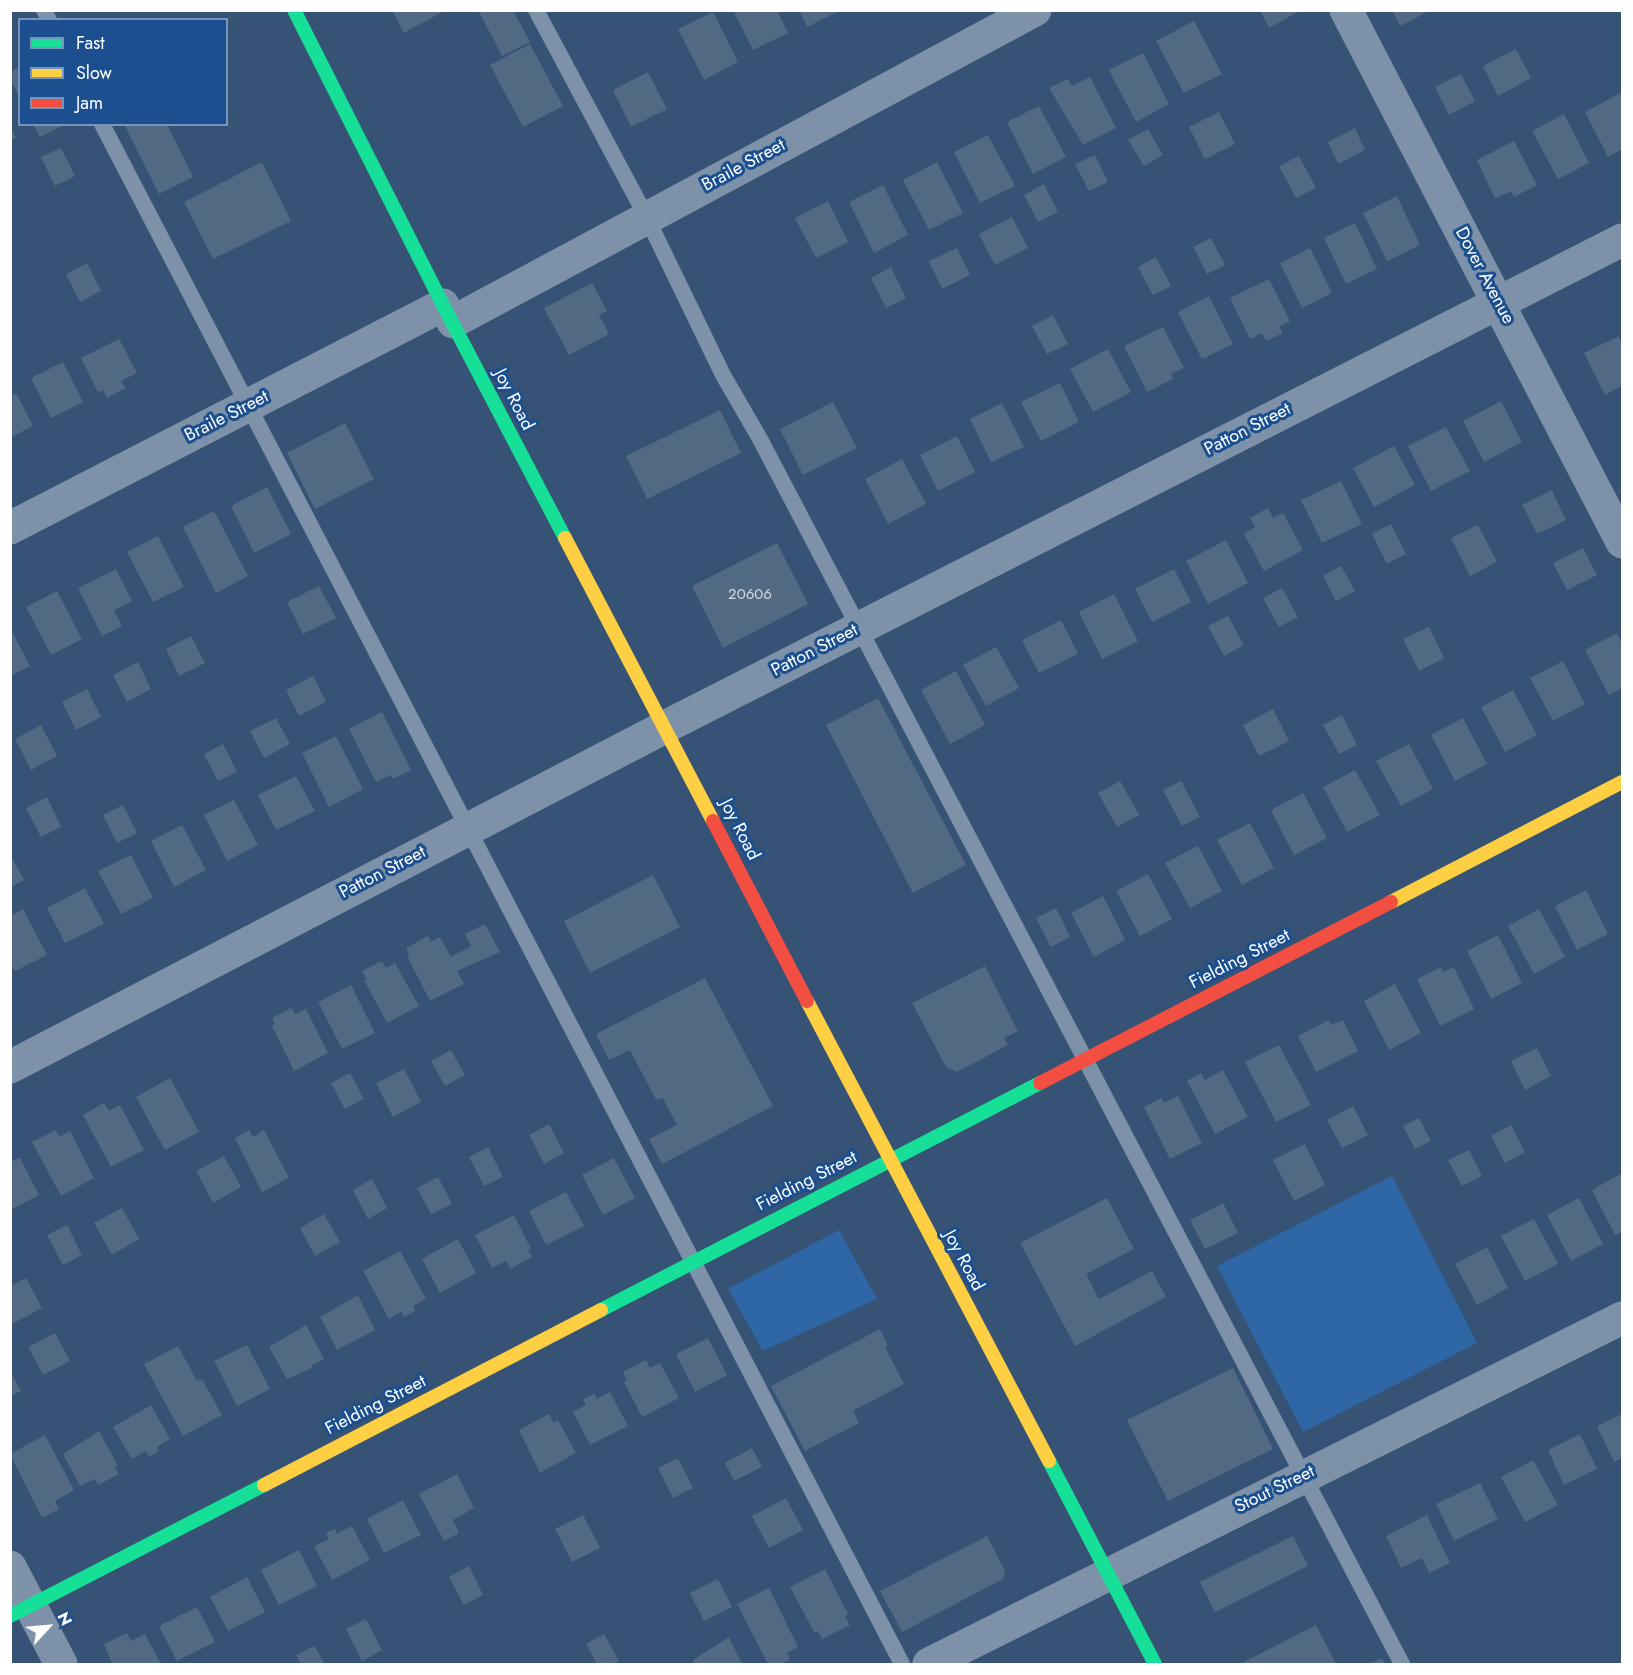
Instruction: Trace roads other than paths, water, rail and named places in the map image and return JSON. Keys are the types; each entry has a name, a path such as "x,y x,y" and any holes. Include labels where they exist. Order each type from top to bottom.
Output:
{"main road":[{"name":"Joy Road","path":"294,10 448,314 1155,1665"},
{"name":"Fielding Street","path":"21,1611 890,1159 1623,782"}],"street":[{"name":"Braile Street","path":"10,528 247,406 448,314 647,218 1035,10"},
{"name":"Dover Avenue","path":"1346,10 1623,542"},
{"name":"Patton Street","path":"10,1067 666,727 1623,240"},
{"name":"Stout Street","path":"929,1665 1107,1573 1623,1318"},
{"path":"10,1567 21,1611 61,1665"}],"lane":[{"path":"536,10 647,218 723,375 760,439 860,628 1402,1665"},
{"path":"103,126 902,1665"}]}
